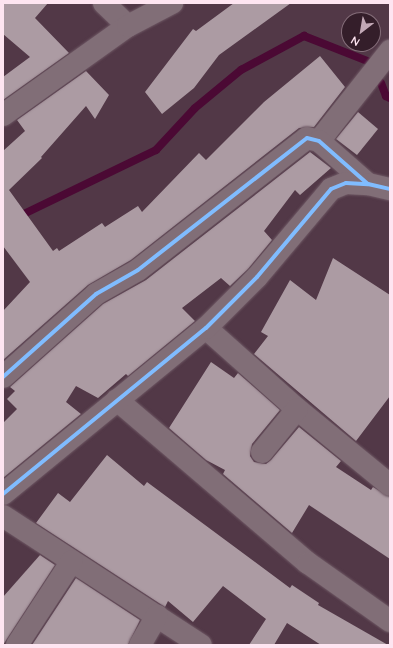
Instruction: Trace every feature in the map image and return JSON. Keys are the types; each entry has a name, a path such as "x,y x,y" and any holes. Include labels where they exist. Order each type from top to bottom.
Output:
{"street":[{"path":"104,3 128,26"},
{"path":"3,116 128,26 172,3"},
{"path":"319,141 390,51"},
{"path":"3,377 96,294 138,270 291,148 307,138 319,141 368,184"},
{"path":"3,494 206,328 257,277 331,188 346,183 368,184 390,189"},
{"path":"206,328 297,409 390,485"},
{"path":"117,400 308,563 390,621"},
{"path":"262,452 297,409"},
{"path":"3,516 201,645"},
{"path":"17,645 72,561"},
{"path":"140,645 156,616"}],"building":[{"path":"3,3 48,3 35,18 69,53 3,100 3,77 30,57 3,34"},
{"path":"234,3 291,3 219,55 194,88 162,114 145,92 193,29 196,31"},
{"path":"320,56 345,87 314,127 299,128 131,260 88,285 3,360 3,311 30,282 3,246 3,151 25,131 17,120 86,71 109,95 95,119 86,106 41,157 42,158 9,190 53,251 57,248 59,251 102,223 105,227 138,206 142,212 199,153 206,160 264,102"},
{"path":"358,112 378,129 357,155 336,139"},
{"path":"310,152 331,168 300,195 295,190 264,231 272,240 248,269 230,286 221,278 182,308 195,321 128,376 126,374 98,398 76,386 66,402 81,414 3,478 3,423 17,409 7,399 15,391 10,387 103,304 146,280"},
{"path":"333,258 390,295 390,396 356,441 254,354 268,336 261,332 290,280 316,300"},
{"path":"211,362 234,378 238,373 280,410 252,444 250,456 254,462 266,464 299,427 341,461 336,467 371,490 373,487 390,497 390,559 309,505 292,533 223,474 225,470 206,460 169,428"},
{"path":"107,455 144,486 147,482 290,588 292,585 319,603 318,605 388,645 321,645 287,623 274,645 249,645 266,619 223,586 193,622 168,601 165,607 36,523 58,493 70,502"},
{"path":"40,555 55,565 3,645 3,597"},
{"path":"76,578 140,620 128,645 32,645"}],"waterway":[{"path":"3,224 156,150 195,108 241,70 304,36 375,64"},
{"path":"381,83 386,96 390,98"}],"cycle path":[{"path":"3,377 96,294 138,270 307,138 319,141 368,184"},
{"path":"3,494 206,328 257,277 331,189 346,183 368,184 390,189"}]}
